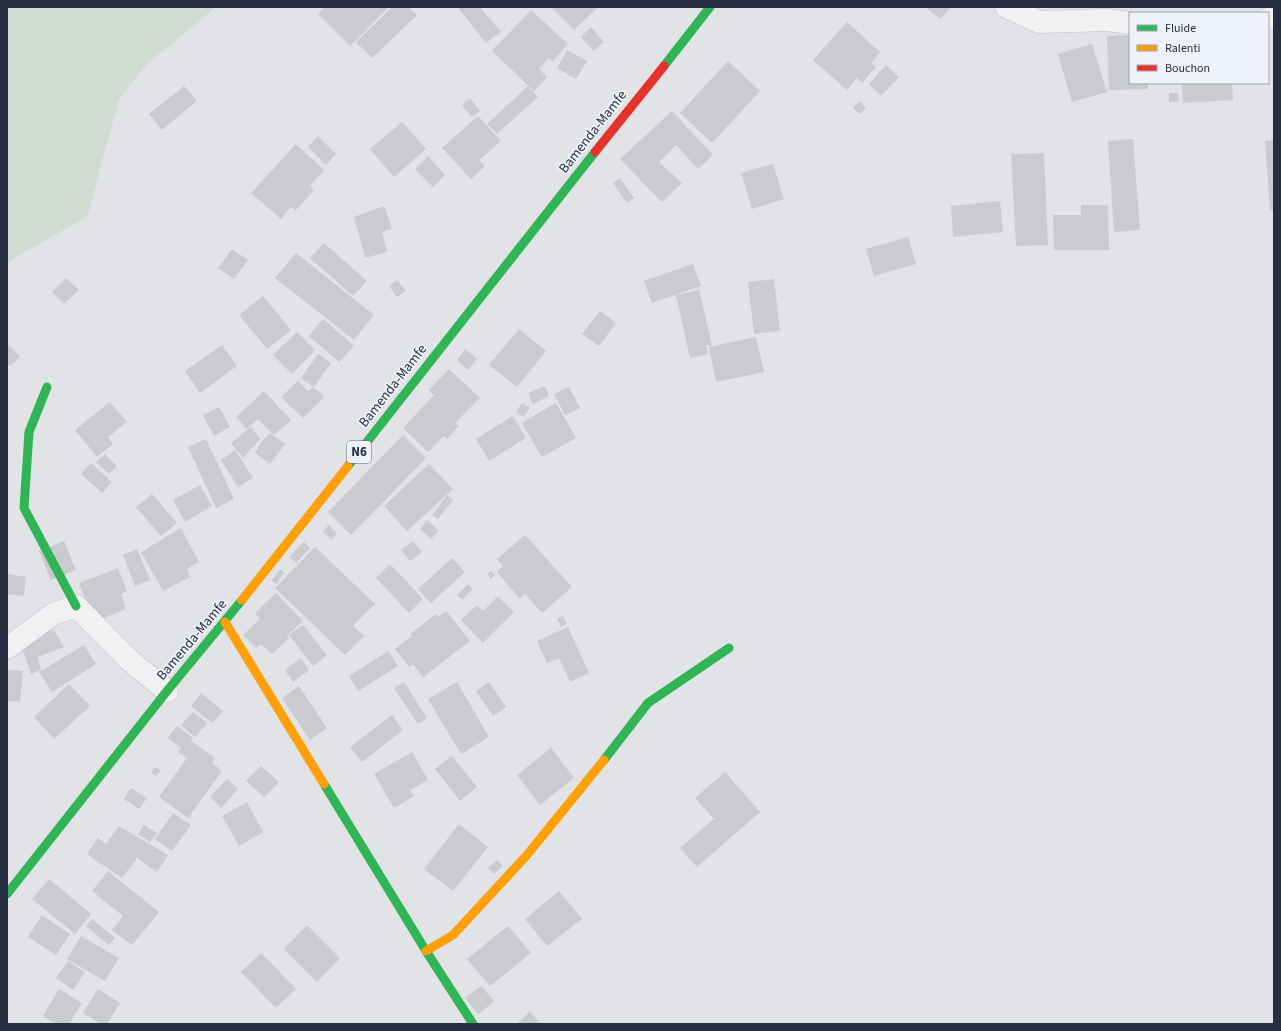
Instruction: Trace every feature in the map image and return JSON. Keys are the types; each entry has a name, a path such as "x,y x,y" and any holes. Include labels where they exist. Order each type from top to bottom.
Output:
{"main road":[{"name":"Bamenda-Mamfe","path":"7,894 167,691 226,622 708,7"},
{"path":"47,387 29,432 24,508 76,606"},
{"path":"226,622 426,951 474,1024"},
{"path":"426,951 453,935 527,855 648,703 729,648"}],"street":[{"path":"1006,7 1039,22 1107,20 1129,23"},
{"path":"7,648 53,614 76,606 128,659 167,691"}],"shaded area":[{"path":"7,7 216,7 148,63 119,99 87,217 12,259 7,266"}],"building":[{"path":"325,7 389,7 350,46 318,14"},
{"path":"392,7 408,7 417,15 372,58 356,42"},
{"path":"461,7 480,7 501,32 486,43 459,9"},
{"path":"551,7 598,7 574,30"},
{"path":"925,7 951,7 940,19"},
{"path":"531,10 568,44 552,62 549,58 539,69 547,77 534,91 492,51"},
{"path":"847,22 880,52 871,63 876,67 862,83 857,78 847,90 813,60"},
{"path":"591,27 604,42 594,51 581,37"},
{"path":"1129,35 1129,84 1148,84 1148,89 1109,90 1107,36"},
{"path":"1092,44 1107,92 1072,102 1058,54"},
{"path":"567,50 587,61 576,79 557,68"},
{"path":"728,61 760,91 712,143 680,113"},
{"path":"886,65 899,77 881,96 869,84"},
{"path":"1182,84 1232,84 1233,100 1183,103"},
{"path":"184,86 197,101 162,130 149,114"},
{"path":"528,86 538,97 497,134 487,124"},
{"path":"1169,93 1178,93 1179,101 1169,102"},
{"path":"470,98 480,111 472,117 462,105"},
{"path":"860,101 866,109 859,114 853,107"},
{"path":"672,111 713,155 698,169 676,145 659,162 682,183 662,202 620,159"},
{"path":"478,116 501,141 479,160 485,166 471,179 442,148"},
{"path":"402,122 426,149 394,177 370,149"},
{"path":"318,136 336,154 326,165 308,147"},
{"path":"1133,139 1140,230 1114,232 1108,141"},
{"path":"1274,140 1274,211 1270,211 1265,141"},
{"path":"296,144 324,170 310,186 314,190 295,211 291,207 281,219 251,193"},
{"path":"1044,153 1048,245 1016,246 1011,154"},
{"path":"428,156 445,175 433,187 415,169"},
{"path":"773,164 784,199 752,209 741,173"},
{"path":"620,178 634,198 627,203 613,183"},
{"path":"1000,201 1003,232 953,237 951,206"},
{"path":"1081,205 1108,205 1109,250 1054,250 1053,215 1081,215"},
{"path":"384,206 392,229 382,232 387,252 365,258 354,217"},
{"path":"908,237 916,264 874,276 866,249"},
{"path":"324,243 367,281 353,296 310,258"},
{"path":"232,249 248,260 234,279 218,268"},
{"path":"296,253 374,315 354,340 275,278"},
{"path":"693,264 701,286 652,303 644,281"},
{"path":"66,278 79,290 64,304 52,292"},
{"path":"774,279 780,331 754,334 748,282"},
{"path":"397,280 406,291 397,297 389,286"},
{"path":"699,290 712,345 706,346 708,354 690,358 676,295"},
{"path":"263,296 291,330 267,349 239,315"},
{"path":"600,311 616,323 599,346 582,334"},
{"path":"323,319 354,346 339,362 309,336"},
{"path":"519,329 546,351 517,387 489,365"},
{"path":"297,332 315,350 292,374 273,355"},
{"path":"756,337 764,372 716,382 709,347"},
{"path":"9,345 20,357 10,366 7,362 7,347"},
{"path":"222,345 237,366 200,393 185,371"},
{"path":"465,349 477,359 468,370 457,360"},
{"path":"318,354 331,363 314,387 301,378"},
{"path":"449,369 480,398 455,423 459,426 447,439 444,436 428,452 403,428 434,395 429,390"},
{"path":"298,381 308,391 313,387 324,397 303,418 281,397"},
{"path":"545,386 549,396 533,404 528,393"},
{"path":"569,387 580,408 565,415 554,394"},
{"path":"264,391 291,420 274,435 258,419 247,429 236,417"},
{"path":"110,402 127,422 108,437 113,444 97,457 75,430"},
{"path":"522,403 530,408 523,417 516,412"},
{"path":"556,403 576,438 542,457 522,423"},
{"path":"219,407 230,427 214,436 203,415"},
{"path":"513,416 526,438 489,461 476,439"},
{"path":"251,427 260,439 243,458 231,443"},
{"path":"270,433 285,444 270,464 255,453 262,441"},
{"path":"403,435 426,458 351,535 328,512"},
{"path":"206,439 234,499 216,508 188,447"},
{"path":"235,450 253,478 238,487 221,460"},
{"path":"105,454 117,466 109,474 96,462"},
{"path":"91,463 112,482 102,493 81,474"},
{"path":"429,464 453,489 407,531 384,506"},
{"path":"200,485 212,506 185,522 173,500"},
{"path":"152,494 177,523 161,536 136,507"},
{"path":"447,495 453,500 438,519 432,515"},
{"path":"427,520 439,531 431,539 420,529"},
{"path":"329,525 337,534 331,540 323,531"},
{"path":"181,528 199,562 187,569 190,577 163,591 141,552"},
{"path":"525,535 572,587 542,613 525,594 520,599 497,572 503,566 497,559"},
{"path":"64,541 76,570 51,580 39,551"},
{"path":"413,541 422,552 410,561 401,550"},
{"path":"304,542 310,548 296,563 289,557"},
{"path":"315,547 375,604 353,626 364,636 345,655 275,588"},
{"path":"137,549 150,580 135,586 123,555"},
{"path":"452,558 465,572 431,603 418,589"},
{"path":"390,564 423,599 409,613 376,578"},
{"path":"118,568 127,591 121,594 126,609 94,622 79,583"},
{"path":"280,569 284,573 276,584 272,580"},
{"path":"491,571 495,575 491,579 487,574"},
{"path":"7,574 26,577 24,596 7,594"},
{"path":"468,584 473,589 462,600 457,595"},
{"path":"276,593 303,621 287,636 289,638 272,654 261,644 256,648 243,635 260,619 255,613"},
{"path":"498,596 514,612 483,643 461,620 477,605 483,611"},
{"path":"446,611 470,641 423,677 413,664 409,667 395,649 412,636 410,634 436,614 438,617"},
{"path":"563,616 567,624 561,627 557,618"},
{"path":"303,625 327,655 313,666 289,635"},
{"path":"568,627 589,673 570,682 559,658 547,663 537,641"},
{"path":"54,630 64,647 38,657 41,670 31,674 20,642"},
{"path":"84,645 96,664 52,692 39,672"},
{"path":"388,651 398,666 358,691 349,676"},
{"path":"301,658 309,670 293,682 285,670"},
{"path":"7,670 23,671 20,702 7,701"},
{"path":"404,682 427,718 418,724 394,688"},
{"path":"457,682 489,737 461,754 428,699"},
{"path":"489,682 506,707 493,716 476,691"},
{"path":"69,684 90,706 54,739 34,717"},
{"path":"299,686 327,728 310,740 282,698"},
{"path":"201,693 223,711 212,723 191,706"},
{"path":"193,712 207,723 195,737 181,725"},
{"path":"392,715 403,730 362,762 350,747"},
{"path":"177,726 193,738 191,741 215,758 212,763 222,771 188,818 159,797 187,758 178,752 181,748 168,738"},
{"path":"551,748 574,778 540,805 517,775"},
{"path":"412,752 428,780 410,790 414,796 394,808 374,774"},
{"path":"452,756 477,787 460,801 435,769"},
{"path":"261,766 279,782 264,797 246,781"},
{"path":"155,767 161,770 156,776 151,773"},
{"path":"725,772 760,812 697,867 680,848 714,819 695,798"},
{"path":"227,779 238,789 221,808 210,797"},
{"path":"131,788 147,798 139,809 124,799"},
{"path":"247,802 263,832 239,846 222,816"},
{"path":"173,813 191,825 172,851 155,839"},
{"path":"459,824 488,847 453,891 424,869"},
{"path":"144,825 157,833 150,842 138,834"},
{"path":"119,826 168,855 157,872 137,858 122,878 87,854 98,838 106,844"},
{"path":"497,860 503,866 494,874 488,868"},
{"path":"108,871 159,912 132,945 112,930 123,916 92,891"},
{"path":"49,879 91,914 75,934 32,899"},
{"path":"559,891 582,919 547,946 525,919"},
{"path":"42,915 70,934 56,955 28,937"},
{"path":"92,919 115,938 109,945 86,926"},
{"path":"307,925 340,958 317,982 284,949"},
{"path":"508,926 531,953 490,986 467,959"},
{"path":"81,936 119,958 105,981 67,959"},
{"path":"261,953 296,989 276,1008 241,972"},
{"path":"68,961 85,972 73,990 56,978"},
{"path":"482,986 494,1002 478,1014 465,997"},
{"path":"59,989 82,1003 69,1024 56,1024 43,1016"},
{"path":"98,989 120,1003 107,1024 101,1024 83,1013"},
{"path":"530,1012 541,1024 516,1024"}],"traffic: fast":[{"path":"664,66 710,7"},
{"path":"348,466 595,152"},
{"path":"47,387 29,432 24,508 76,606"},
{"path":"7,894 167,691 242,600"},
{"path":"604,760 648,703 729,648"},
{"path":"324,784 426,951 473,1024"}],"traffic: slow":[{"path":"242,600 348,466"},
{"path":"225,622 324,784"},
{"path":"426,951 453,935 527,855 604,760"}],"traffic: jam":[{"path":"595,152 664,66"}]}
